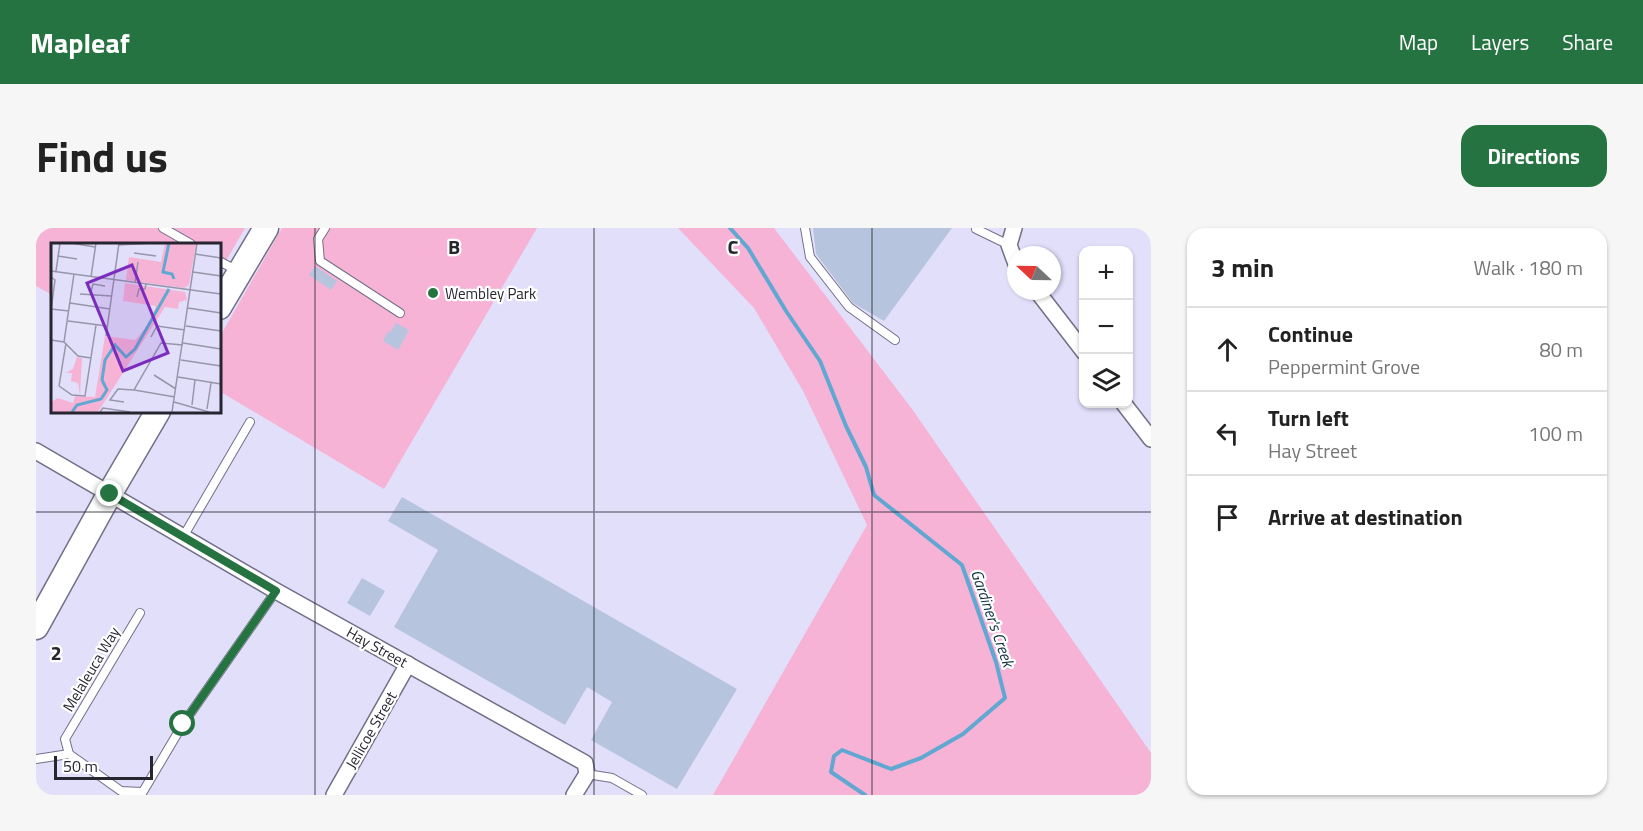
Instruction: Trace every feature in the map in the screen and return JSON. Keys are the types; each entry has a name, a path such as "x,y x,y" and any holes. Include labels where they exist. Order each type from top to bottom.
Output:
{"main road":[{"path":"220,303 229,267 266,228"},
{"path":"36,627 157,412"}],"street":[{"path":"1009,245 1014,228"},
{"path":"1044,300 1079,347"},
{"path":"1127,408 1151,439"},
{"name":"Hay Street","path":"36,451 276,591 585,763 587,774"},
{"name":"Jellicoe Street","path":"334,795 408,664"},
{"path":"574,795 587,774"}],"lane":[{"path":"163,228 189,243"},
{"path":"325,228 318,240 320,261 400,313"},
{"path":"805,228 810,257 849,307 895,340"},
{"path":"976,229 1009,245"},
{"path":"183,537 250,422"},
{"path":"36,759 69,754 121,791 141,793 183,724 276,591"},
{"name":"Melaleuca Way","path":"69,754 65,740 141,613"},
{"path":"587,774 612,778 642,795"}],"shaded area":[{"path":"36,228 245,228 220,271 220,243 51,243 51,294 36,286"},
{"path":"282,228 537,228 384,489 220,392 220,336"},
{"path":"678,228 774,228 912,409 1151,753 1151,795 713,795 867,525 803,391 754,308"}],"building":[{"path":"813,228 952,228 884,321 853,303 816,254"},
{"path":"315,266 337,281 331,290 309,275"},
{"path":"396,323 409,330 398,350 383,341 388,331 390,333"},
{"path":"402,497 737,689 677,789 591,740 612,702 587,687 565,725 394,627 438,550 388,521"},
{"path":"362,578 385,591 370,616 347,603"}],"waterway":[{"name":"Gardiner's Creek","path":"730,228 748,248 786,311 820,361 846,426 866,467 874,495 962,565 996,662 1005,698 963,734 921,758 891,769 842,750 834,756 831,772 865,795"}],"place":[{"name":"Wembley Park","path":"433,293"}],"route":[{"path":"110,494 276,591 183,724"}]}
